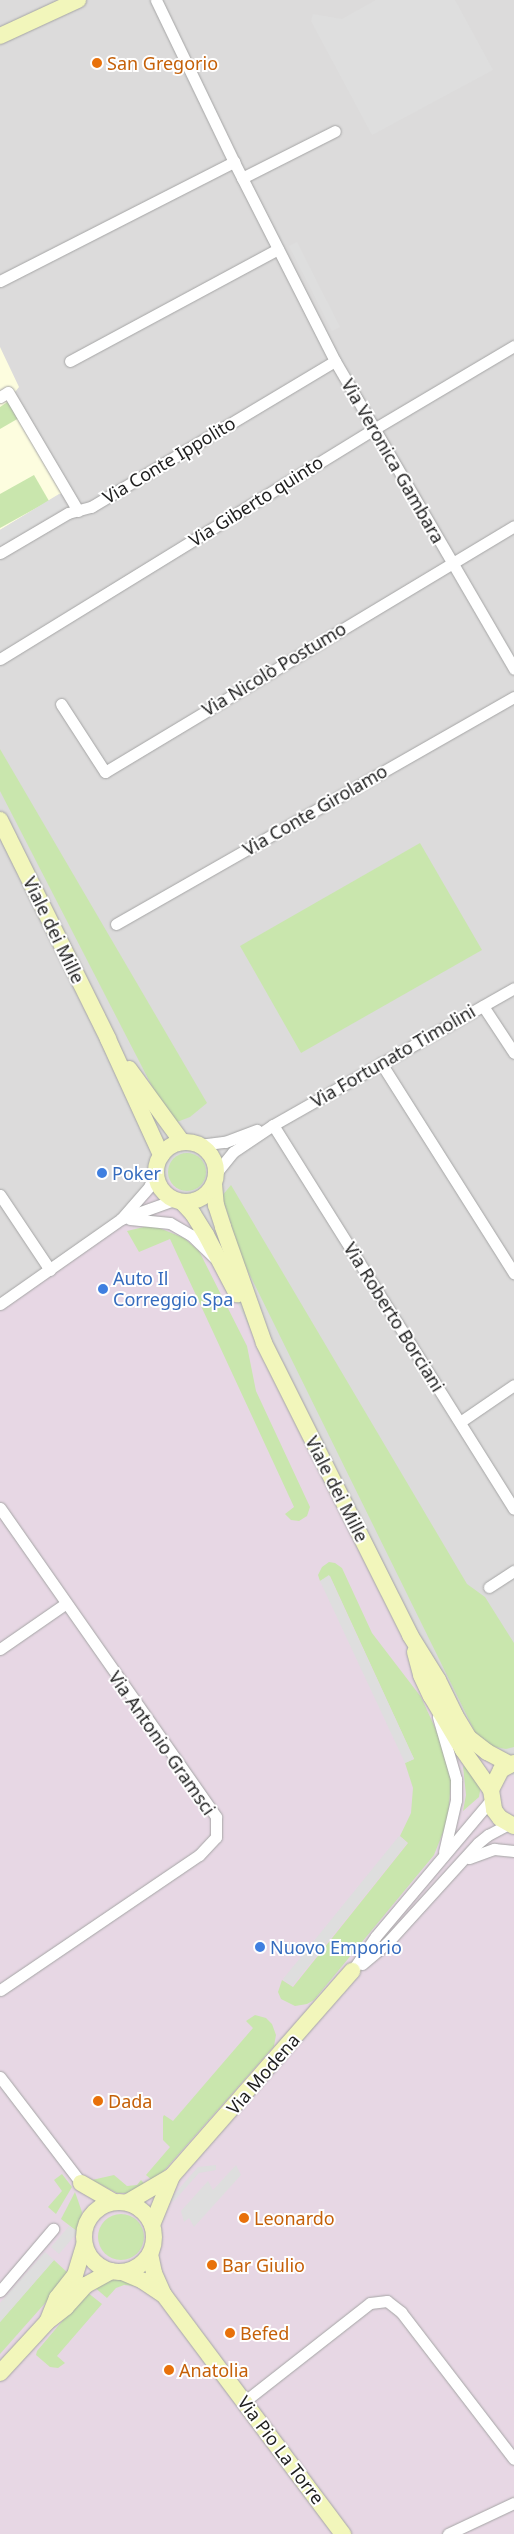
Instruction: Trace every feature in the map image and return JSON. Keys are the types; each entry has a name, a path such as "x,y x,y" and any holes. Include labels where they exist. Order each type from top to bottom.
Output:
{"main road":[{"path":"0,36 78,0"},
{"name":"Viale dei Mille","path":"0,820 108,1039 158,1162 160,1188 193,1214 223,1266 254,1329 264,1343"},
{"name":"Viale dei Mille","path":"108,1039 182,1142"},
{"path":"158,1162 167,1149 182,1142 200,1145"},
{"name":"Viale dei Mille","path":"200,1145 212,1156 216,1205 264,1343 410,1636 438,1680 454,1715 469,1738 482,1749 512,1764"},
{"path":"178,1201 201,1199 215,1178"},
{"name":"Viale dei Mille","path":"410,1636 421,1675 431,1696 492,1795 500,1818 511,1825"},
{"name":"Viale dei Mille","path":"492,1795 502,1770 512,1764"},
{"name":"Via Modena","path":"152,2225 172,2176 352,1971"},
{"name":"Via Modena","path":"121,2202 172,2176"},
{"path":"0,2373 47,2322 66,2307 86,2285 117,2272 138,2266 150,2254 154,2240 152,2225 143,2211 81,2183"},
{"path":"81,2183 89,2218"},
{"path":"117,2272 97,2265 87,2252 83,2236 89,2218 100,2207 121,2202"},
{"path":"47,2322 57,2298 75,2275 84,2245"},
{"name":"Via Pio La Torre","path":"150,2254 154,2273 164,2295 343,2534"},
{"name":"Via Pio La Torre","path":"117,2272 143,2281 164,2295"}],"street":[{"name":"Via Veronica Gambara","path":"156,0 234,162 335,361 514,669"},
{"path":"242,178 335,131"},
{"path":"0,280 234,162"},
{"path":"70,361 278,249"},
{"name":"Via Giberto quinto","path":"0,659 374,429 514,346"},
{"name":"Via Conte Ippolito","path":"0,553 68,513 91,507 335,361"},
{"path":"0,396 8,392 78,511"},
{"name":"Via Nicolò Postumo","path":"61,704 104,772 514,526"},
{"name":"Via Conte Girolamo","path":"116,924 514,697"},
{"name":"Via Fortunato Timolini","path":"215,1178 233,1152 273,1125 514,988"},
{"path":"483,1006 514,1053"},
{"path":"381,1063 514,1273"},
{"name":"Via Fortunato Timolini","path":"200,1145 225,1142 273,1125"},
{"name":"Via Roberto Borciani","path":"273,1125 514,1509"},
{"path":"0,1304 121,1219 149,1187 158,1162"},
{"path":"0,1195 50,1270"},
{"path":"121,1219 178,1201"},
{"path":"121,1219 152,1220 170,1223 192,1235 223,1266"},
{"path":"460,1422 514,1385"},
{"name":"Via Antonio Gramsci","path":"0,1508 65,1604 216,1817 216,1837 200,1855 0,1990"},
{"path":"490,1588 514,1571"},
{"path":"0,1649 65,1604"},
{"name":"Viale dei Mille","path":"431,1696 456,1779 453,1821 444,1854"},
{"name":"Via Modena","path":"352,1971 376,1936 492,1795"},
{"name":"Via Modena","path":"352,1971 387,1944 459,1864 488,1835 511,1825"},
{"name":"Via Modena","path":"459,1864 485,1851 503,1849 514,1851"},
{"path":"0,2076 81,2183"},
{"path":"0,2291 53,2229"},
{"path":"245,2401 370,2303 387,2301 401,2312 514,2460"},
{"path":"448,2534 514,2503"}],"shaded area":[{"path":"0,0 514,0 514,1776 460,1741 0,1298"},
{"path":"376,0 455,0 493,70 372,135 311,21 313,14 342,19"},
{"path":"297,242 340,327 332,331 289,246"},
{"path":"0,347 19,387 15,392 67,486 65,491 0,530"},
{"path":"59,494 66,506 0,546 0,530"},
{"path":"173,1177 460,1741 514,1776 514,2534 0,2534 0,1298"},
{"path":"329,1575 414,1759 405,1763 320,1581"},
{"path":"399,1836 407,1843 292,1986 283,1979"},
{"path":"216,2165 216,2170 199,2173 173,2202 170,2199 198,2167"},
{"path":"236,2165 241,2175 194,2227 189,2218 184,2222 181,2211 208,2181 213,2190"},
{"path":"69,2226 78,2232 59,2254 51,2247"},
{"path":"45,2252 54,2260 0,2322 0,2303"}],"green space":[{"path":"9,401 19,418 0,429 0,407"},
{"path":"34,475 49,501 0,528 0,494"},
{"path":"0,749 207,1103 190,1117 177,1122 155,1092 0,791"},
{"path":"420,843 482,950 301,1053 240,946"},
{"path":"187,1153 201,1158 206,1172 201,1186 187,1191 173,1186 168,1172 173,1158"},
{"path":"231,1185 467,1584 485,1597 514,1643 514,1747 506,1749 490,1746 475,1732 242,1259 222,1196"},
{"path":"152,1225 184,1238 199,1251 247,1346 256,1391 310,1507 307,1516 299,1521 291,1520 285,1514 294,1507 170,1239 139,1252 127,1231"},
{"path":"329,1562 335,1563 342,1568 372,1633 421,1697 442,1743 451,1780 448,1820 434,1855 314,2000 307,2004 295,2006 281,1999 278,1992 282,1980 293,1987 408,1843 400,1836 411,1813 413,1788 405,1763 414,1759 330,1576 320,1581 318,1575 322,1567"},
{"path":"463,1766 482,1779 479,1797 463,1811 466,1795"},
{"path":"255,2015 266,2018 272,2024 276,2035 274,2046 154,2182 146,2175 170,2147 163,2140 164,2115 173,2121 253,2028 246,2021"},
{"path":"62,2174 72,2187 56,2214 48,2207 62,2191 54,2180"},
{"path":"114,2175 127,2186 137,2185 141,2180 147,2186 133,2193 117,2193 92,2180"},
{"path":"75,2192 82,2212 78,2232 61,2219"},
{"path":"121,2214 134,2218 140,2224 144,2237 140,2250 134,2256 121,2260 108,2256 102,2250 98,2237 102,2224 108,2218"},
{"path":"54,2260 70,2275 0,2354 0,2322"},
{"path":"105,2279 133,2281 136,2286 124,2285 116,2288 107,2298 93,2286"},
{"path":"87,2292 102,2304 57,2356 65,2363 58,2368 50,2367 36,2355 37,2351"}],"place":[{"name":"San Gregorio","path":"97,63"},
{"name":"Poker","path":"102,1173"},
{"name":"Auto Il Correggio Spa","path":"103,1289"},
{"name":"Nuovo Emporio","path":"260,1947"},
{"name":"Dada","path":"98,2101"},
{"name":"Leonardo","path":"244,2218"},
{"name":"Bar Giulio","path":"212,2265"},
{"name":"Befed","path":"230,2333"},
{"name":"Anatolia","path":"169,2370"}]}
